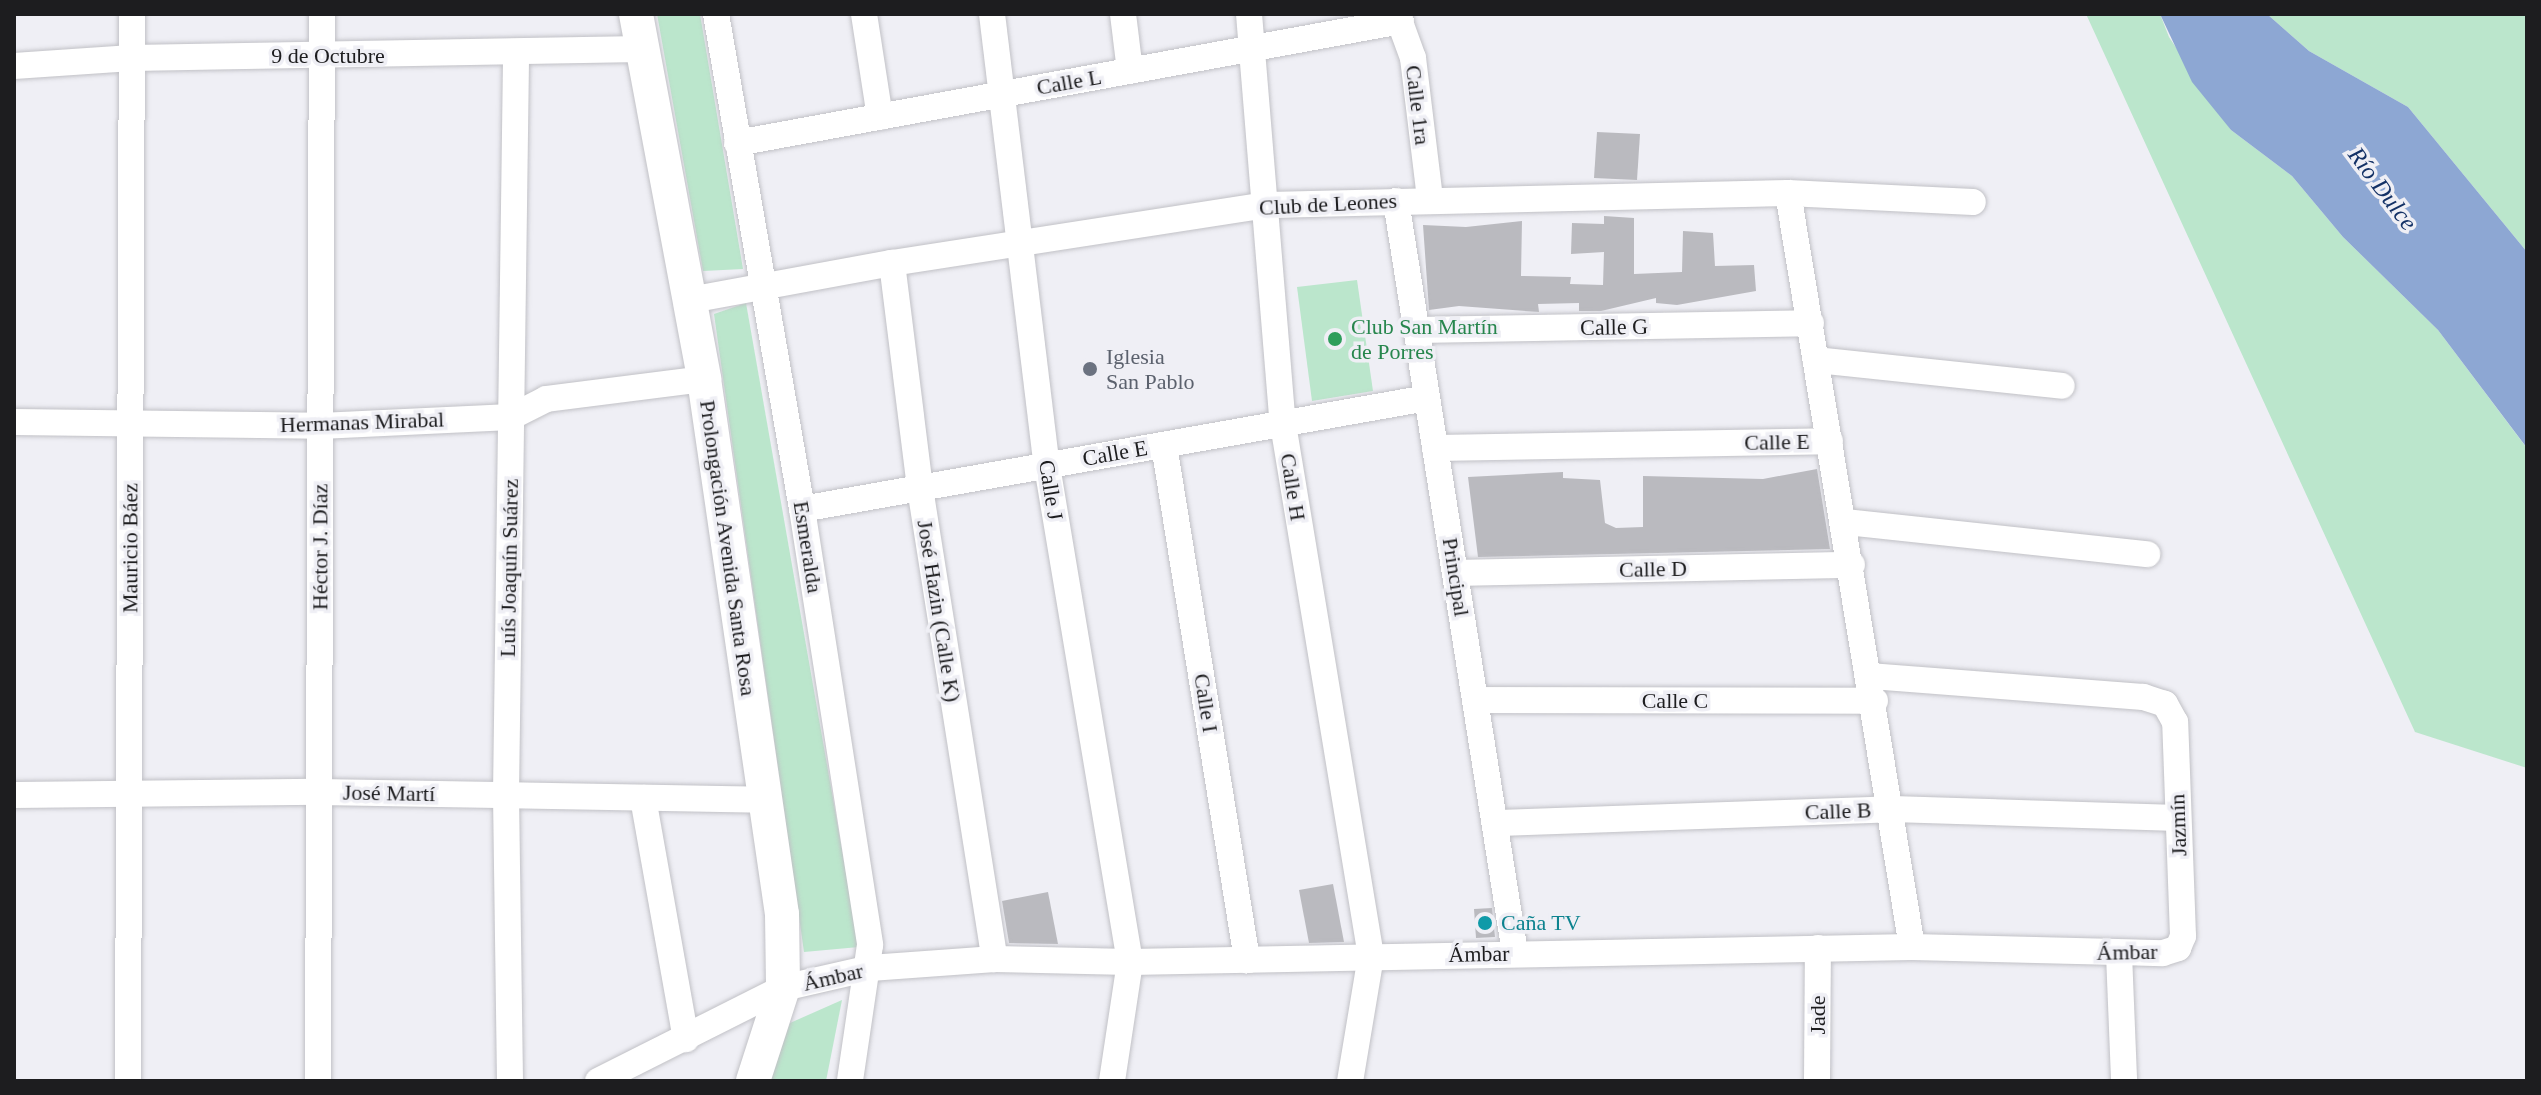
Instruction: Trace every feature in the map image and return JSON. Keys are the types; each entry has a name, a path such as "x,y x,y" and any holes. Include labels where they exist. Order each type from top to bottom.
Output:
{"main road":[{"name":"Prolongación Avenida Santa Rosa","path":"636,14 704,379 782,914 783,988 753,1081"}],"street":[{"name":"Mauricio Báez","path":"128,1081 132,14"},
{"name":"Héctor J. Díaz","path":"318,1081 322,14"},
{"name":"Esmeralda","path":"716,14 802,509 870,968 850,1081"},
{"path":"864,14 880,117"},
{"name":"Calle J","path":"992,14 1047,466 1130,962 1112,1081"},
{"path":"1123,14 1130,71"},
{"name":"Calle H","path":"1249,14 1268,205 1283,424 1371,956 1350,1081"},
{"name":"Calle L","path":"737,143 1254,48 1399,18"},
{"name":"Calle 1ra","path":"1399,18 1413,58 1430,198"},
{"name":"9 de Octubre","path":"14,66 132,58 516,55 642,49"},
{"name":"Luís Joaquín Suárez","path":"510,1081 506,794 516,55"},
{"path":"1788,193 1874,689 1912,947"},
{"name":"Club de Leones","path":"690,300 892,263 1268,205 1430,198 1788,193 1973,202"},
{"name":"Principal","path":"1396,201 1475,700 1499,823 1515,953"},
{"name":"José Hazin (Calle K)","path":"892,263 920,488 995,959"},
{"name":"Calle G","path":"1416,330 1811,323"},
{"path":"1816,360 2062,386"},
{"name":"Hermanas Mirabal","path":"14,422 130,421 320,426 511,417 546,399 704,379"},
{"name":"Calle E","path":"802,509 1427,398"},
{"name":"Calle E","path":"1435,448 1830,441"},
{"name":"Calle I","path":"1164,445 1247,960"},
{"path":"1846,522 2147,554"},
{"name":"Calle D","path":"1455,573 1852,565"},
{"name":"Calle C","path":"1475,700 1874,689 2143,697 2165,704"},
{"name":"Jazmín","path":"2165,704 2175,722 2183,936 2178,948"},
{"name":"José Martí","path":"14,795 319,792 763,800"},
{"path":"643,798 686,1039"},
{"name":"Calle B","path":"1499,823 1892,809 2178,818"},
{"name":"Ámbar","path":"598,1081 783,988 870,968 995,959 1130,962 1912,947 2119,954 2178,948"},
{"name":"Jade","path":"1817,1081 1818,948"},
{"path":"2119,954 2124,1081"}],"green space":[{"path":"657,14 700,14 743,269 703,271"},
{"path":"2086,14 2160,14 2169,37 2231,130 2292,176 2343,237 2438,330 2526,447 2527,768 2415,732"},
{"path":"2267,14 2527,14 2527,252 2408,107 2309,51"},
{"name":"Club San Martín de Porres","path":"1357,280 1373,391 1312,401 1297,287"},
{"path":"746,303 859,947 804,952 714,314"},
{"path":"842,1000 826,1081 770,1081 790,1023"}],"water":[{"name":"Río Dulce","path":"2160,14 2267,14 2309,51 2408,107 2527,252 2527,448 2438,330 2343,237 2292,176 2231,130 2192,82"}],"building":[{"path":"1597,132 1640,134 1637,180 1594,178"},
{"path":"1604,216 1634,218 1634,274 1682,272 1683,231 1713,233 1715,266 1754,265 1756,291 1677,305 1656,303 1656,298 1601,311 1579,311 1579,303 1538,304 1539,312 1459,306 1429,310 1423,225 1466,227 1522,221 1521,276 1571,277 1570,284 1603,285 1604,252 1571,254 1572,223 1604,224"},
{"path":"1817,469 1830,549 1478,557 1468,477 1563,472 1563,478 1600,480 1605,523 1616,528 1643,527 1643,476 1763,479"},
{"path":"1333,884 1344,942 1309,943 1299,890"},
{"path":"1048,892 1058,944 1009,943 1002,901"},
{"name":"Caña TV","path":"1492,908 1495,937 1476,938 1474,909"}],"place":[{"name":"Club San Martín de Porres","path":"1335,339"},
{"name":"Iglesia San Pablo","path":"1090,369"},
{"name":"Caña TV","path":"1485,923"}]}
